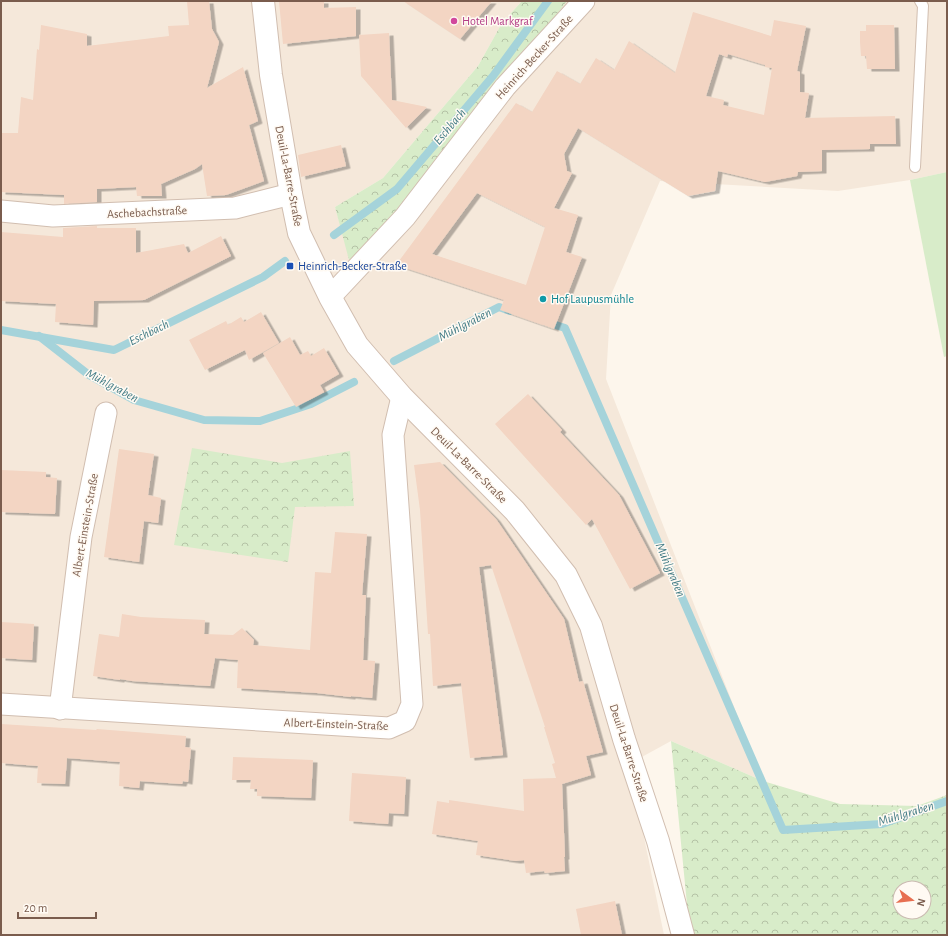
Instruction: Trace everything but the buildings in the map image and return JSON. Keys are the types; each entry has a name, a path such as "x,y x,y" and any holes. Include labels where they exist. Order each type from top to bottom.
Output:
{"street":[{"name":"Deuil-La-Barre-Straße","path":"263,1 271,75 291,194 300,233 330,297 357,345 402,397 515,512 566,575 591,626 624,739 658,842 683,935"},
{"name":"Heinrich-Becker-Straße","path":"330,297 405,217 505,86 584,1"},
{"name":"Aschebachstraße","path":"1,211 53,216 235,208 291,194"},
{"name":"Albert-Einstein-Straße","path":"1,704 389,728 405,721 412,704 393,435 402,397"},
{"name":"Albert-Einstein-Straße","path":"60,708 80,537 106,413"}],"lane":[{"path":"915,167 923,6 920,1"}],"shaded area":[{"path":"1,1 522,1 502,23 478,66 383,178 335,207 350,259 542,34 567,1 947,1 947,172 910,180 838,191 660,181 611,295 606,379 763,781 671,741 629,764 664,935 1,935"}],"green space":[{"path":"522,1 567,1 406,212 349,260 335,207 383,178 478,66 502,23"},
{"path":"947,172 947,356 944,357 910,180"},
{"path":"192,448 282,463 350,451 354,506 295,507 288,562 174,545"},
{"path":"671,741 763,781 840,804 917,806 947,795 947,935 690,935"}],"waterway":[{"name":"Eschbach","path":"334,235 397,189 493,76 548,1"},
{"name":"Eschbach","path":"1,330 114,350 263,277 285,261"},
{"name":"Mühlgraben","path":"394,361 499,307 510,311"},
{"name":"Mühlgraben","path":"546,322 565,328 783,830 882,824 947,801"},
{"name":"Mühlgraben","path":"39,336 89,375 134,400 204,420 260,421 311,404 354,382"}],"place":[{"name":"Hotel Markgraf","path":"454,21"},
{"name":"Heinrich-Becker-Straße","path":"290,266"},
{"name":"Hof Laupusmühle","path":"543,299"}]}
